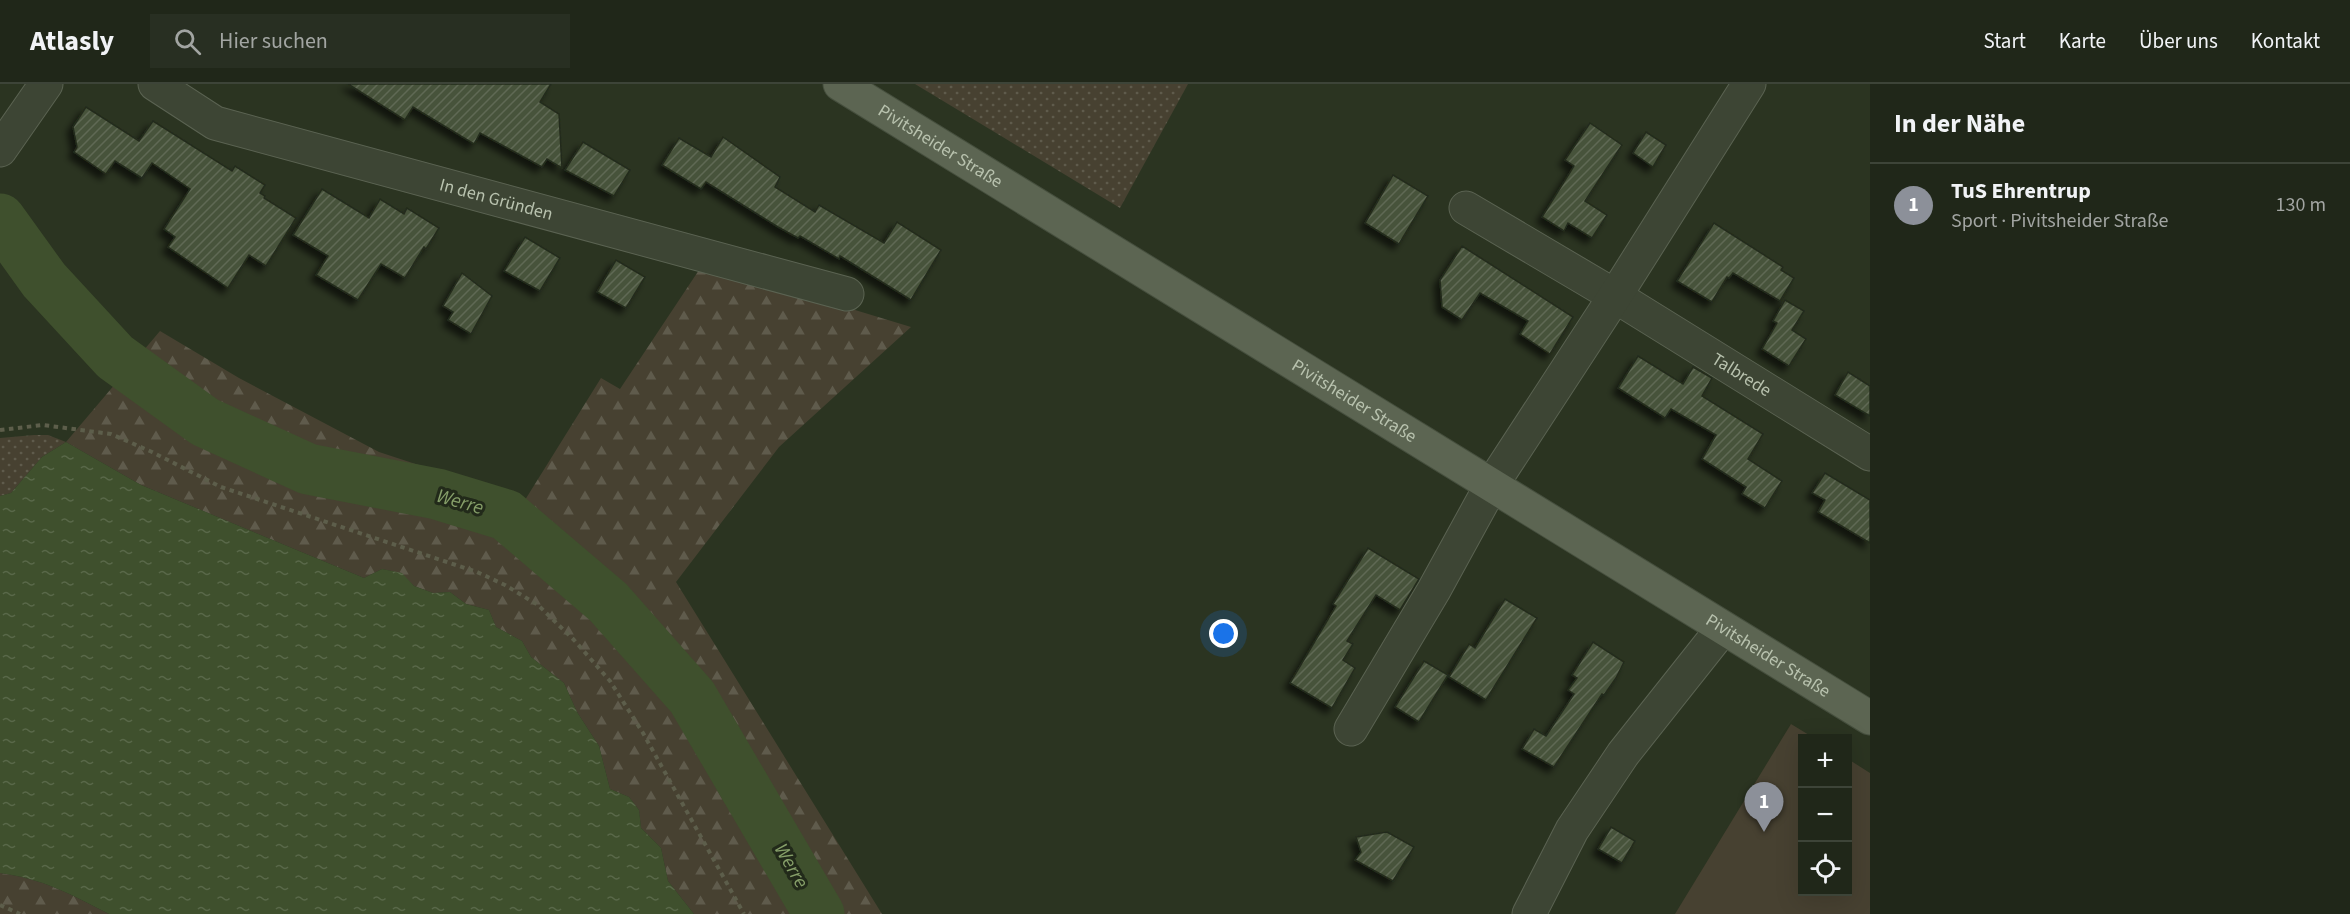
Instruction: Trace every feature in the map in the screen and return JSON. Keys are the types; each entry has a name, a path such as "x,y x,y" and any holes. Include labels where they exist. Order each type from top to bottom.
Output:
{"main road":[{"name":"Pivitsheider Straße","path":"840,84 1870,718"}],"street":[{"path":"0,150 46,84"},
{"name":"In den Gründen","path":"155,84 215,123 847,294"},
{"path":"1352,729 1434,590 1491,486 1749,84"},
{"name":"Talbrede","path":"1466,208 1615,296 1870,454"},
{"path":"1529,914 1572,830 1623,754 1723,628"}],"path":[{"path":"0,430 43,425 111,434 152,452 221,488 477,572 506,585 538,605 574,640 609,681 643,732 744,914"},
{"path":"0,905 20,914"}],"green space":[{"path":"915,84 1188,84 1120,208"},
{"path":"703,264 911,327 779,447 676,582 882,914 694,914 668,881 661,848 641,828 639,810 629,797 610,789 599,746 577,712 564,683 531,657 522,641 496,627 489,610 466,604 450,592 433,593 414,586 401,573 382,569 364,578 141,485 66,442 160,331 239,378 379,452 525,500 601,378 620,389"},
{"path":"48,435 66,442 42,457 11,493 0,496 0,438"},
{"path":"1791,724 1807,734 1798,734 1798,896 1852,896 1852,762 1870,773 1870,914 1675,914"},
{"path":"0,873 44,883 109,914 0,914"}],"water":[{"path":"66,442 141,485 364,578 382,569 402,573 414,586 433,593 450,592 466,604 489,610 496,627 522,641 531,657 564,683 577,712 599,746 610,789 629,797 639,810 641,828 661,848 668,881 694,914 109,914 44,883 0,873 0,496 11,493 42,457"}],"building":[{"path":"348,84 551,84 540,102 559,114 562,168 547,159 542,167 480,133 474,144 413,107 405,120"},
{"path":"86,107 139,141 153,121 232,171 235,166 265,185 260,193 265,196 264,198 296,218 266,266 249,255 228,288 168,247 175,237 164,229 190,189 152,163 142,178 115,161 106,174 74,152 77,147 73,127"},
{"path":"1590,123 1622,145 1585,201 1607,215 1592,238 1568,223 1564,231 1542,217 1574,166 1565,160"},
{"path":"1646,132 1666,145 1653,167 1633,153"},
{"path":"723,137 780,177 775,187 815,212 819,205 884,243 897,222 941,250 911,300 840,256 839,259 800,236 798,238 778,227 706,182 701,189 662,165 679,138 711,157"},
{"path":"583,142 630,170 614,196 565,170"},
{"path":"1393,175 1428,196 1399,244 1365,223"},
{"path":"322,189 369,218 380,199 404,214 407,208 439,228 405,278 381,264 358,300 316,275 328,256 293,235"},
{"path":"1714,223 1783,267 1781,270 1794,278 1780,301 1733,273 1729,278 1727,277 1712,302 1677,281"},
{"path":"525,237 560,258 540,291 504,271"},
{"path":"1462,246 1573,317 1550,354 1520,334 1528,321 1480,293 1462,320 1442,307 1440,280"},
{"path":"616,260 645,277 626,308 597,292"},
{"path":"462,273 492,296 471,334 448,320 453,312 443,306"},
{"path":"1785,300 1804,311 1792,330 1806,339 1789,366 1762,349 1777,323 1773,321"},
{"path":"1638,356 1683,384 1693,367 1712,378 1702,396 1763,434 1748,459 1782,481 1765,508 1742,494 1746,487 1702,459 1716,435 1671,409 1665,418 1618,388"},
{"path":"1848,372 1870,386 1870,416 1835,395"},
{"path":"1825,473 1870,500 1870,543 1818,512 1825,500 1812,493"},
{"path":"1368,548 1419,579 1400,610 1376,595 1347,641 1353,644 1343,660 1355,668 1332,708 1290,683 1336,606 1333,604"},
{"path":"1505,599 1537,618 1486,700 1449,677 1469,644 1475,648"},
{"path":"1593,642 1624,662 1616,678 1604,695 1602,694 1554,767 1522,749 1534,729 1546,736 1574,694 1568,690 1577,678 1572,675"},
{"path":"1424,661 1448,675 1419,722 1395,707"},
{"path":"1611,827 1635,841 1622,863 1598,849"},
{"path":"1387,832 1414,847 1393,881 1355,860 1361,852 1356,837"}],"waterway":[{"name":"Werre","path":"0,219 44,280 115,357 205,422 308,469 437,494 506,515 608,602 692,697 819,914"}],"place":[{"name":"TuS Ehrentrup","path":"1764,832"}]}
